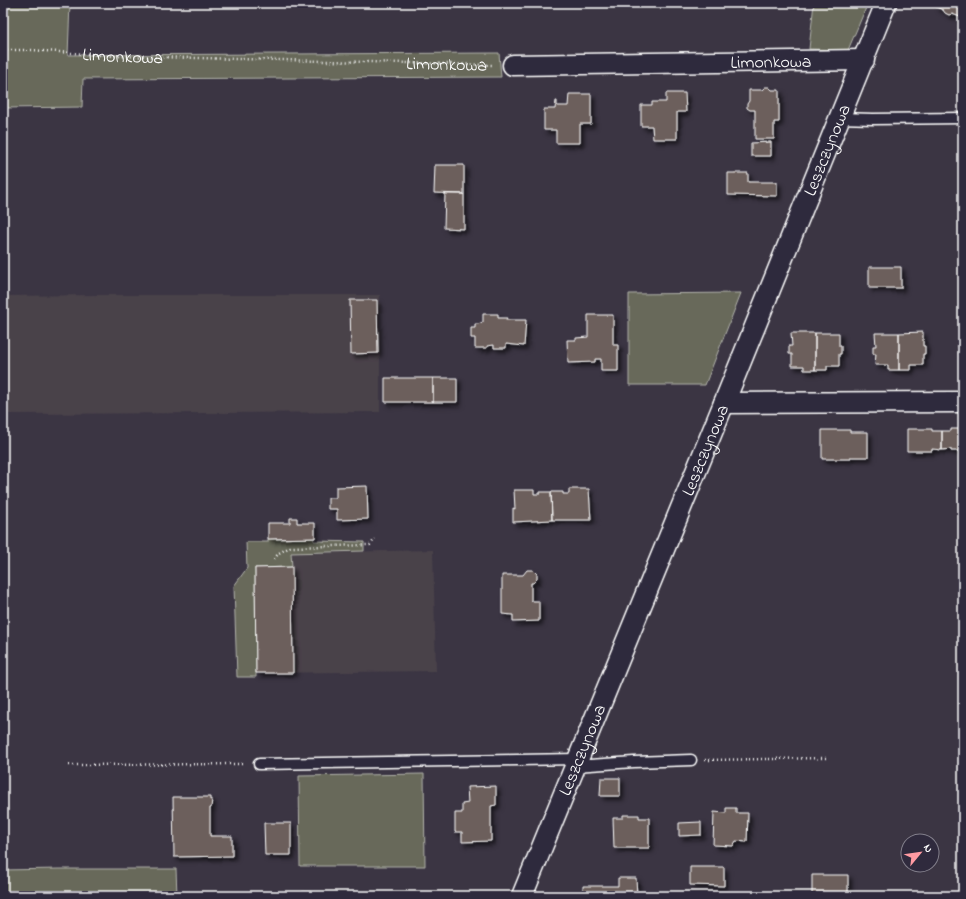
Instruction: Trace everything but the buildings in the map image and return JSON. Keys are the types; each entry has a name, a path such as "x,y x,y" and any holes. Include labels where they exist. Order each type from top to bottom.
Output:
{"street":[{"name":"Leszczynowa","path":"522,896 886,3"},
{"name":"Limonkowa","path":"512,65 864,60"},
{"path":"724,403 963,402"}],"lane":[{"path":"839,118 963,118"},
{"path":"259,764 634,762 691,760"}],"path":[{"name":"Limonkowa","path":"3,50 31,50 113,56 512,65"},
{"path":"274,559 279,553 290,547 370,545 375,539"},
{"path":"691,760 828,758"},
{"path":"69,765 259,764"}],"shaded area":[{"path":"380,295 380,412 3,414 3,296"},
{"path":"433,550 436,671 256,673 255,568 291,567 291,553"}],"green space":[{"path":"3,3 70,3 68,55 499,53 501,77 83,79 82,107 3,108"},
{"path":"814,3 868,3 848,50 809,49"},
{"path":"741,293 705,385 629,385 629,294"},
{"path":"313,538 314,541 364,542 364,551 291,553 292,567 255,568 256,677 237,677 234,586 247,568 246,542 268,542 268,539"},
{"path":"424,774 425,866 300,866 299,776"},
{"path":"176,869 177,896 3,896 3,870"}]}
